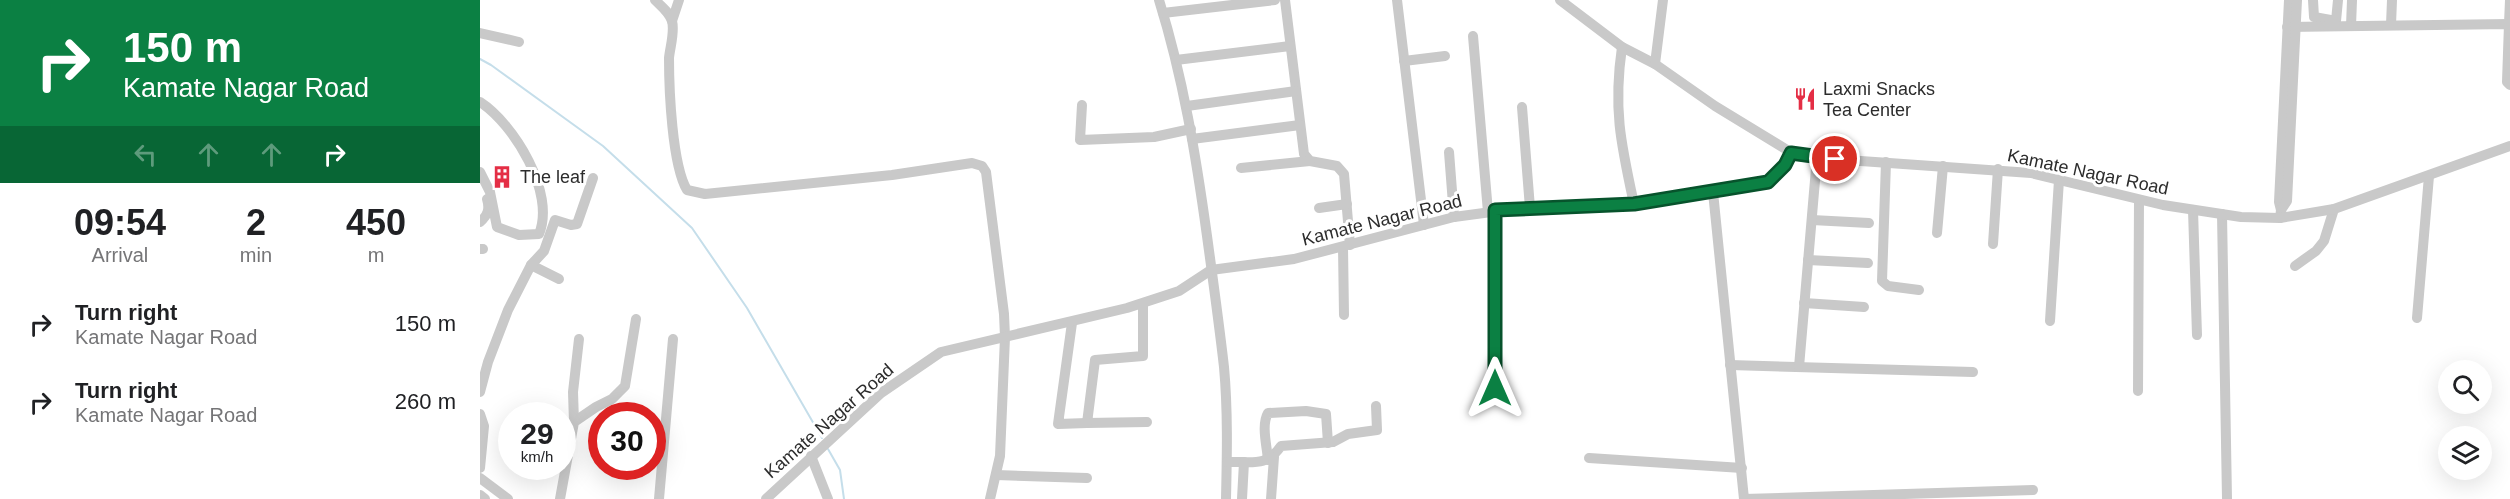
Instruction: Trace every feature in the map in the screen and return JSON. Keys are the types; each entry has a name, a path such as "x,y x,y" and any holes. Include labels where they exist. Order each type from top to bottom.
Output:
{"street":[{"path":"655,0 666,9 672,21"},
{"path":"679,0 672,21 669,59 681,180 687,190 705,194 977,164 986,172 1005,337 1000,456 990,499"},
{"path":"1159,0 1176,60 1192,134 1211,270 1224,368 1226,499"},
{"path":"1163,13 1275,0"},
{"path":"1285,0 1304,154 1310,161"},
{"path":"1397,0 1424,225"},
{"path":"1560,0 1622,47 1655,64 1715,106 1791,153"},
{"path":"1655,64 1664,0"},
{"path":"2281,214 2279,202 2287,114 2291,27 2289,0"},
{"path":"2291,27 2297,0"},
{"path":"2313,0 2314,17 2336,21 2338,0"},
{"path":"2351,26 2352,0"},
{"path":"2391,26 2392,0"},
{"path":"2510,0 2507,82 2510,85"},
{"path":"2291,27 2509,24"},
{"path":"480,33 519,42"},
{"path":"1473,36 1492,211 1495,388"},
{"path":"1176,60 1290,46"},
{"path":"1622,47 1617,81 1617,104 1624,163 1634,204"},
{"path":"1404,61 1445,56"},
{"path":"1186,106 1296,91"},
{"path":"480,102 505,124 526,156 539,189 543,225 539,234 519,235 497,227 490,192 480,172"},
{"path":"1082,105 1080,140 1154,137 1300,125"},
{"path":"1522,107 1530,207"},
{"name":"Kamate Nagar Road","path":"766,499 880,393 940,352 1143,304 1179,291 1211,270 1294,259 1454,217 1530,207 1634,204 1768,182 1785,165 1791,153 1817,157 2031,172 2139,200 2193,210 2222,214 2281,214 2334,209 2510,146"},
{"path":"1449,152 1454,217"},
{"path":"1799,367 1817,157"},
{"path":"1241,168 1310,161 1337,166 1342,171 1347,204 1344,315"},
{"path":"1886,162 1882,281 1887,285 1919,290"},
{"path":"1937,233 1943,166"},
{"path":"1993,244 1998,169"},
{"path":"2417,318 2429,176"},
{"path":"480,392 488,362 508,310 531,265 544,251 555,220 571,225 577,224 593,178"},
{"path":"2050,321 2059,180"},
{"path":"480,182 488,202 488,210 486,217 480,222"},
{"path":"1713,192 1744,499 2033,490"},
{"path":"2138,391 2139,200"},
{"path":"1319,207 1347,204"},
{"path":"2295,266 2324,241 2334,209"},
{"path":"2193,210 2197,335"},
{"path":"2222,214 2227,499"},
{"path":"1812,220 1869,223"},
{"path":"1808,260 1868,263"},
{"path":"531,265 559,279"},
{"path":"1804,303 1864,307"},
{"path":"1087,423 1095,360 1143,356 1143,304"},
{"path":"576,421 596,406 612,399 625,386 636,319"},
{"path":"1072,322 1058,424 1147,422"},
{"path":"573,402 579,339"},
{"path":"659,499 672,339"},
{"path":"1730,365 1973,372"},
{"path":"1227,462 1264,462 1271,458 1281,446 1328,442 1348,434 1377,430 1376,406"},
{"path":"1271,499 1271,458 1265,429 1265,418 1268,413 1306,411 1326,414 1328,442"},
{"path":"480,414 484,426 480,468"},
{"path":"811,456 828,499"},
{"path":"1589,458 1742,468"},
{"path":"1242,499 1244,462"},
{"path":"996,475 1087,478"},
{"path":"480,478 508,499"},
{"path":"560,499 563,480"},
{"path":"480,495 485,499"}],"waterway":[{"path":"480,59 603,146 692,228 747,308 822,438"},
{"path":"828,449 840,470 844,499"}],"place":[{"name":"Laxmi Snacks Tea Center","path":"1805,99"},
{"name":"The leaf","path":"502,177"}],"route":[{"path":"1495,388 1495,210 1634,204 1768,182 1785,165 1791,153 1804,157 1835,159"}]}
